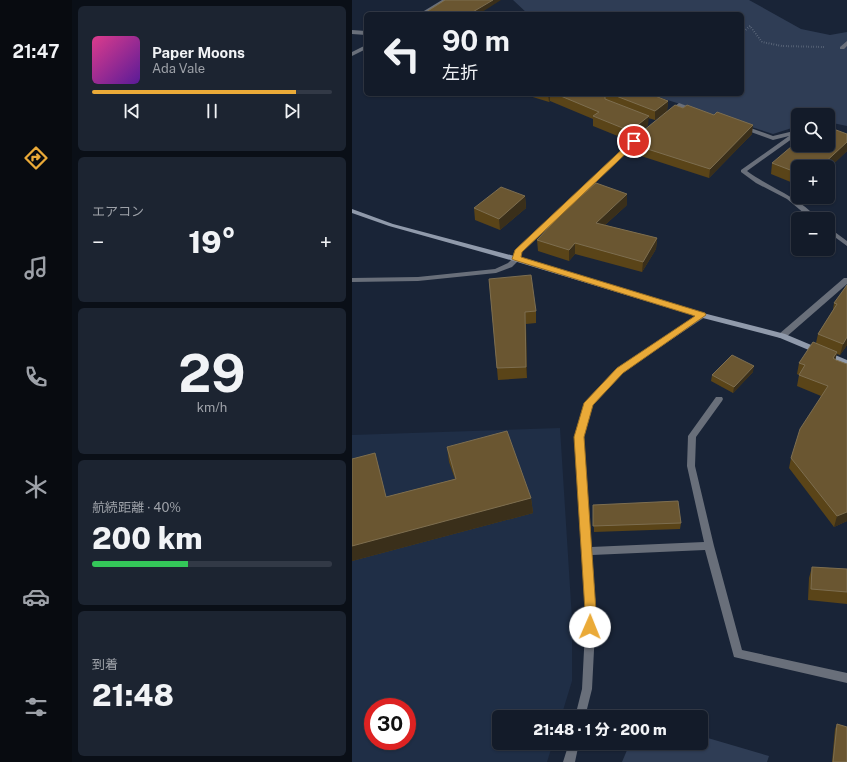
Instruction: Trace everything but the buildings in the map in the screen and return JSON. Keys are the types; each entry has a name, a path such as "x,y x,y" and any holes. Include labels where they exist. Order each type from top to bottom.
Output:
{"street":[{"path":"425,12 446,0"},
{"path":"352,32 364,33"},
{"path":"842,48 847,44"},
{"path":"352,54 364,48"},
{"path":"663,118 679,105 701,113"},
{"path":"737,126 773,138 791,134"},
{"path":"352,280 418,279 496,271 510,265 516,259 518,251 624,150 650,128"},
{"path":"791,137 743,171 758,182 789,198 806,212"},
{"path":"352,211 391,225 516,259 702,315 782,336 847,363"},
{"path":"835,235 847,244"},
{"path":"782,336 847,280"},
{"path":"582,710 587,689 591,611 579,437 589,403 620,370 702,315"},
{"path":"719,399 692,436 691,466 709,546 738,654 847,678"},
{"path":"586,551 709,546"},
{"path":"569,762 572,750"}],"path":[{"path":"744,31 750,26 762,42 782,46 842,48"}],"shaded area":[{"path":"513,0 749,0 801,29 830,35 847,32 847,126 835,123 835,108 791,108 791,128 773,134 655,96 744,96 744,12 526,12"},
{"path":"560,428 572,619 572,681 563,710 492,710 492,750 551,750 547,762 352,762 352,435"},
{"path":"708,738 769,756 767,762 622,762 627,750 708,750"}],"route":[{"path":"590,627 591,611 579,437 589,403 620,370 702,315 516,259 518,251 634,141"}]}
